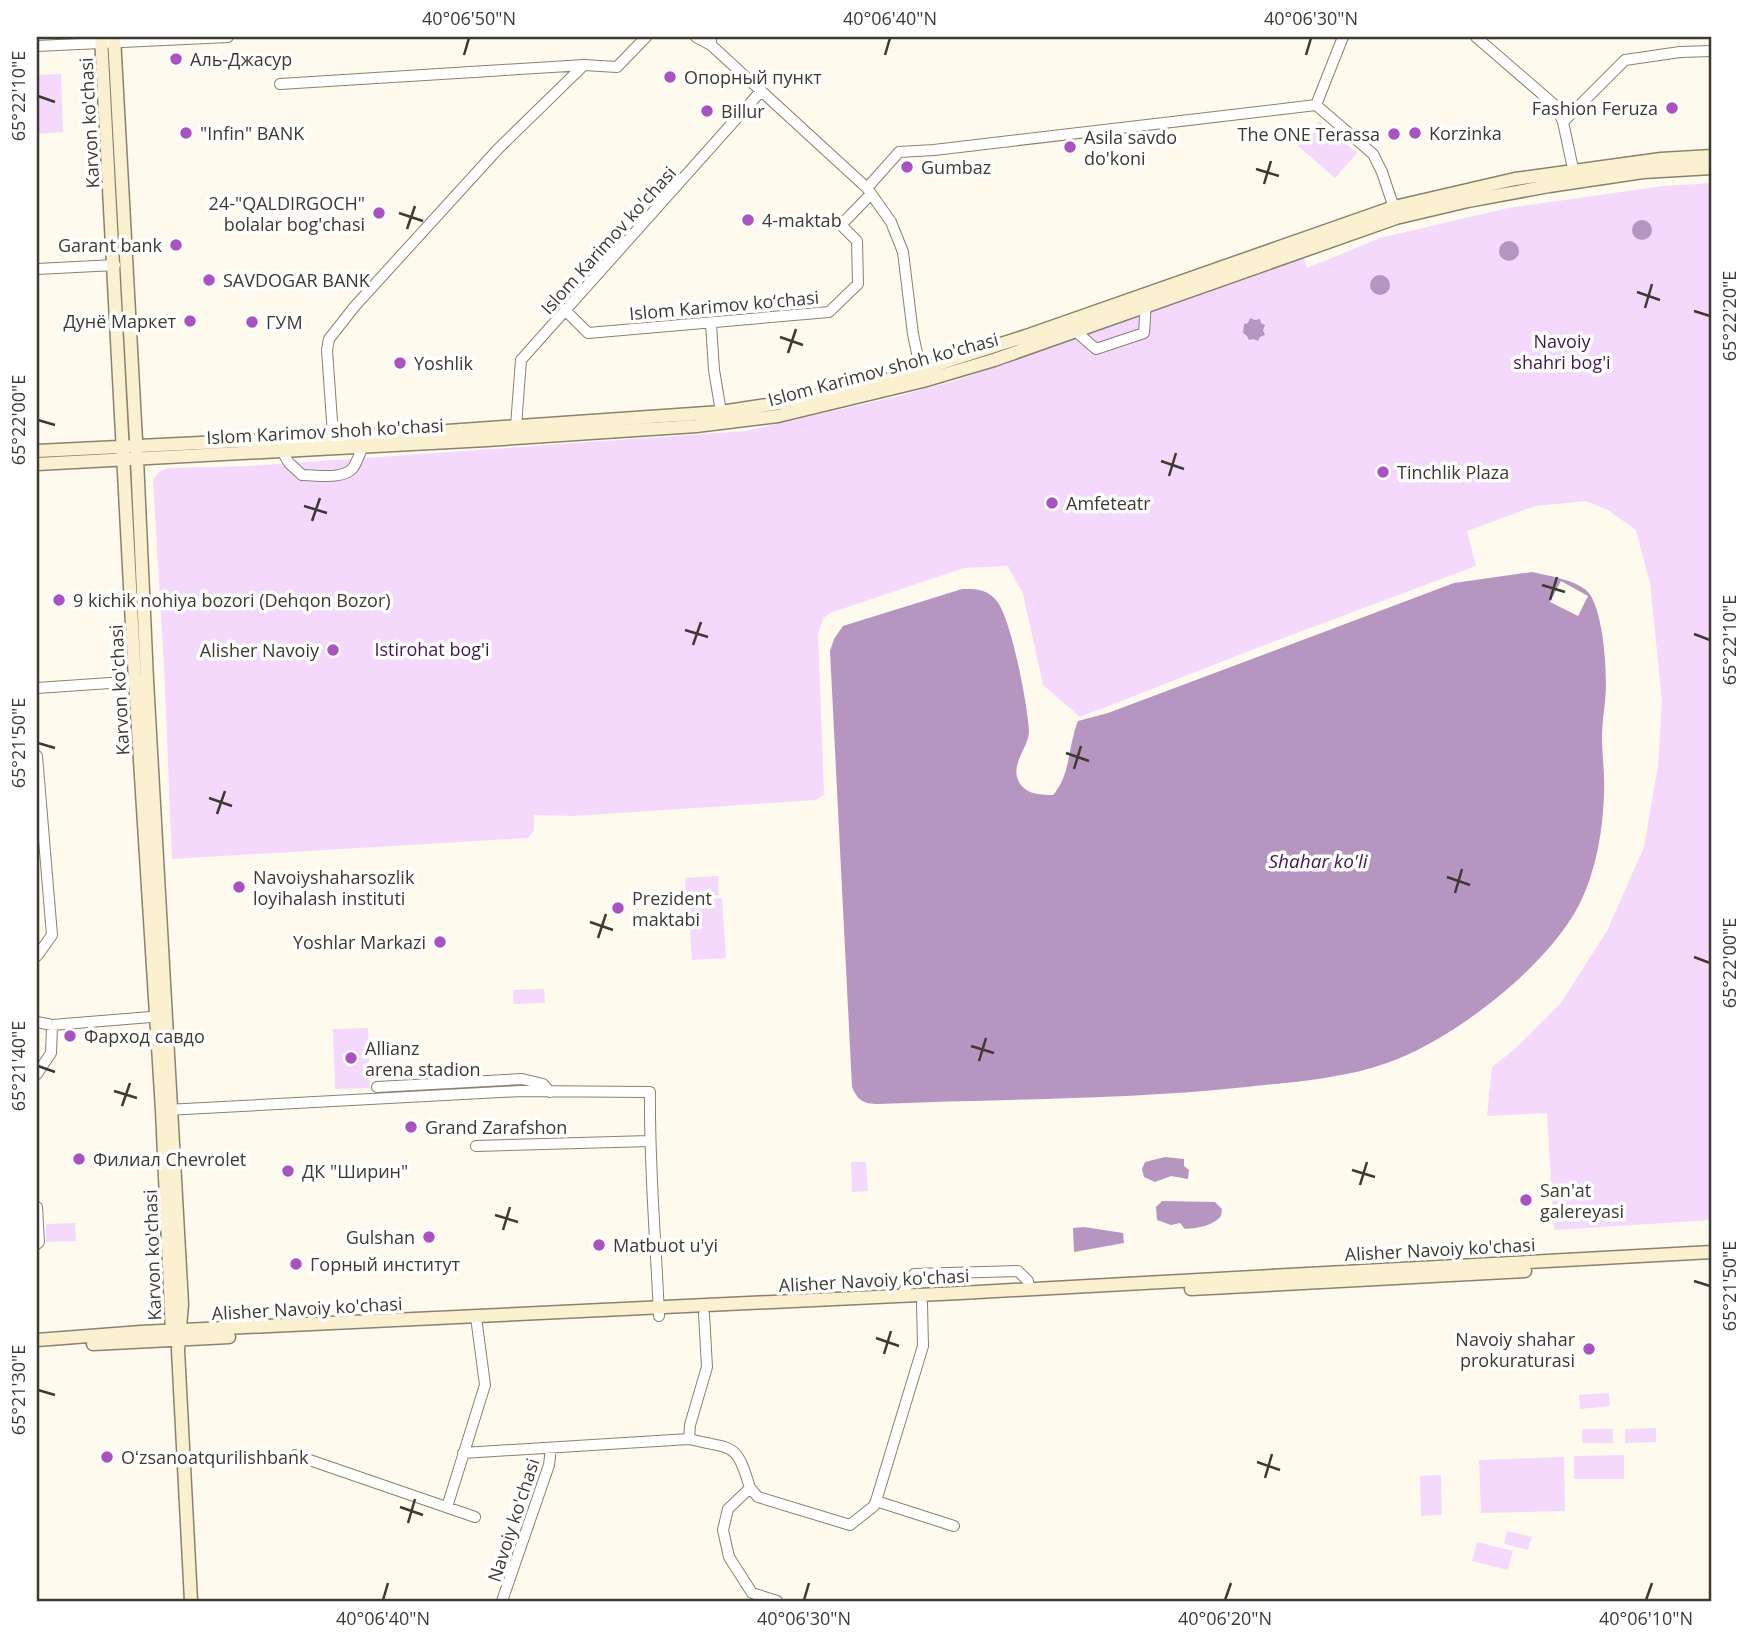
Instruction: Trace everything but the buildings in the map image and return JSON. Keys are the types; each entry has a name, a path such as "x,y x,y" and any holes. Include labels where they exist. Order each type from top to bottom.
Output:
{"main road":[{"name":"Karvon ko'chasi","path":"108,39 122,446 141,681 162,1017 191,1601"},
{"path":"108,39 137,459 141,681"},
{"name":"Islom Karimov shoh ko'chasi","path":"1575,176 1661,159 1712,156"},
{"name":"Islom Karimov shoh ko'chasi","path":"37,464 738,422 814,408 922,375 1146,301 1395,212 1515,179 1712,169"},
{"name":"Islom Karimov shoh ko'chasi","path":"37,451 516,426 721,412 922,375"},
{"name":"Alisher Navoiy ko'chasi","path":"37,1347 476,1321 1475,1269 1712,1252"},
{"name":"Alisher Navoiy ko'chasi","path":"1475,1269 1712,1261"},
{"name":"Alisher Navoiy ko'chasi","path":"659,1312 704,1314 1028,1289 1079,1291"},
{"name":"Alisher Navoiy ko'chasi","path":"37,1340 176,1339"}],"street":[{"path":"37,46 108,39 228,37"},
{"path":"280,85 583,65 617,67 646,37"},
{"path":"696,37 711,41 869,191 891,222 903,251 913,334 922,375"},
{"path":"1316,104 1343,37"},
{"path":"1476,37 1558,107 1575,176"},
{"path":"1563,122 1625,60 1679,52 1712,51"},
{"path":"333,435 327,350 329,339 355,306 498,149 583,65"},
{"name":"Islom Karimov ko'chasi","path":"516,426 521,360 761,91"},
{"path":"869,191 899,152 1316,104 1373,154 1395,212"},
{"name":"Islom Karimov ko‘chasi","path":"565,310 588,332 711,324 829,312 858,284 857,242 841,225 869,191"},
{"path":"37,269 115,265"},
{"path":"1070,327 1096,349 1144,333 1146,301"},
{"path":"711,324 714,370 721,412"},
{"path":"275,438 289,463 302,475 344,474 353,469 363,446"},
{"path":"37,688 141,681"},
{"path":"37,756 52,935 37,956"},
{"path":"37,1022 52,1025 162,1017"},
{"path":"37,1074 51,1053 52,1025"},
{"path":"377,1087 522,1079 543,1084 550,1091"},
{"path":"167,1110 550,1091 650,1093 659,1312"},
{"path":"476,1146 650,1141"},
{"path":"37,1207 38,1243"},
{"path":"777,1601 752,1593 729,1557 723,1530 728,1509 750,1488 758,1497 850,1525 874,1506 923,1346 912,1299 914,1274 1018,1272 1028,1281 1028,1289"},
{"path":"688,1439 707,1367 704,1314"},
{"path":"447,1507 485,1385 476,1321"},
{"name":"Navoiy ko'chasi","path":"463,1453 688,1439 734,1450 741,1458 750,1488"},
{"name":"Navoiy ko'chasi","path":"502,1601 549,1465 551,1448"},
{"path":"295,1455 475,1517"},
{"path":"876,1502 954,1527"}],"green space":[{"path":"61,74 63,132 37,134 37,75"},
{"path":"1319,121 1357,153 1335,178 1298,146"},
{"name":"Istirohat bog'i","path":"1712,183 1712,1220 1554,1230 1547,1113 1487,1116 1492,1067 1516,1048 1560,1004 1607,931 1644,847 1658,765 1662,701 1650,583 1636,530 1608,510 1586,501 1536,506 1467,531 1476,566 1080,717 1043,685 1023,594 1008,566 964,568 830,613 823,619 818,633 824,794 817,800 573,816 534,815 534,830 528,838 172,859 153,480 167,468 251,466 745,431 961,379 1302,254 1307,268 1380,238 1508,208 1663,186"},
{"path":"718,876 719,895 686,897 685,878"},
{"path":"722,898 726,958 692,960 688,900"},
{"path":"544,989 545,1003 514,1004 513,990"},
{"name":"Allianz arena stadion","path":"368,1028 370,1088 335,1089 333,1029"},
{"path":"851,1162 866,1162 868,1191 852,1192"},
{"path":"75,1223 76,1241 46,1242 46,1224"},
{"path":"1609,1393 1610,1406 1580,1409 1579,1395"},
{"path":"1656,1428 1656,1442 1625,1443 1625,1429"},
{"path":"1582,1429 1613,1429 1613,1443 1582,1443"},
{"path":"1624,1455 1624,1479 1574,1479 1574,1456"},
{"path":"1564,1457 1565,1511 1481,1513 1479,1460"},
{"path":"1441,1475 1442,1515 1421,1516 1420,1476"},
{"path":"1507,1531 1532,1537 1528,1550 1504,1544"},
{"path":"1477,1542 1513,1551 1508,1570 1472,1561"}],"water":[{"path":"1638,220 1646,220 1652,230 1646,240 1638,240 1632,234 1632,226"},
{"path":"1505,241 1513,241 1519,251 1513,261 1505,261 1499,255 1499,247"},
{"path":"1376,275 1384,275 1390,285 1384,295 1376,295 1370,289 1370,281"},
{"path":"1250,318 1260,319 1265,325 1265,335 1258,341 1249,340 1243,333 1244,324 1248,323"},
{"name":"Shahar ko'li","path":"1532,572 1580,586 1592,598 1597,611 1606,676 1602,736 1603,807 1594,865 1579,905 1545,953 1496,999 1413,1052 1353,1073 1317,1079 1154,1094 878,1104 859,1099 852,1087 830,651 843,626 962,589 981,590 992,596 1002,609 1013,642 1028,719 1028,737 1017,765 1017,777 1027,790 1053,795 1063,778 1078,721 1108,713 1454,583"},
{"path":"1165,1157 1184,1159 1184,1166 1189,1170 1188,1179 1171,1176 1155,1182 1144,1177 1142,1169 1145,1162"},
{"path":"1162,1201 1215,1202 1222,1209 1221,1216 1210,1224 1185,1229 1180,1223 1171,1225 1157,1220 1156,1207"},
{"path":"1073,1228 1123,1233 1124,1243 1074,1252"}],"pier":[{"path":"1561,581 1588,596 1578,616 1550,602"}],"place":[{"name":"Аль-Джасур","path":"176,59"},
{"name":"Опорный пункт","path":"670,77"},
{"name":"Fashion Feruza","path":"1672,108"},
{"name":"Billur","path":"707,111"},
{"name":"\"Infin\" BANK","path":"186,133"},
{"name":"Korzinka","path":"1415,133"},
{"name":"The ONE Terassa","path":"1394,134"},
{"name":"Asila savdo do'koni","path":"1070,147"},
{"name":"Gumbaz","path":"907,167"},
{"name":"24-\"QALDIRGOCH\" bolalar bog'chasi","path":"379,213"},
{"name":"4-maktab","path":"748,220"},
{"name":"Garant bank","path":"176,245"},
{"name":"SAVDOGAR BANK","path":"209,280"},
{"name":"Дунё Маркет","path":"190,321"},
{"name":"ГУМ","path":"252,322"},
{"name":"Yoshlik","path":"400,363"},
{"name":"Tinchlik Plaza","path":"1383,472"},
{"name":"Amfeteatr","path":"1052,503"},
{"name":"9 kichik nohiya bozori (Dehqon Bozor)","path":"59,600"},
{"name":"Alisher Navoiy","path":"333,650"},
{"name":"Navoiyshaharsozlik loyihalash instituti","path":"239,887"},
{"name":"Prezident maktabi","path":"618,908"},
{"name":"Yoshlar Markazi","path":"440,942"},
{"name":"Фарход савдо","path":"70,1036"},
{"name":"Allianz arena stadion","path":"351,1058"},
{"name":"Grand Zarafshon","path":"411,1127"},
{"name":"Филиал Chevrolet","path":"79,1159"},
{"name":"ДК \"Ширин\"","path":"288,1171"},
{"name":"San'at galereyasi","path":"1526,1200"},
{"name":"Gulshan","path":"429,1237"},
{"name":"Matbuot u'yi","path":"599,1245"},
{"name":"Горный институт","path":"296,1264"},
{"name":"Navoiy shahar prokuraturasi","path":"1589,1349"},
{"name":"Oʻzsanoatqurilishbank","path":"107,1457"}],"park label":[{"name":"Navoiy shahri bog'i","path":"1562,351"}]}
